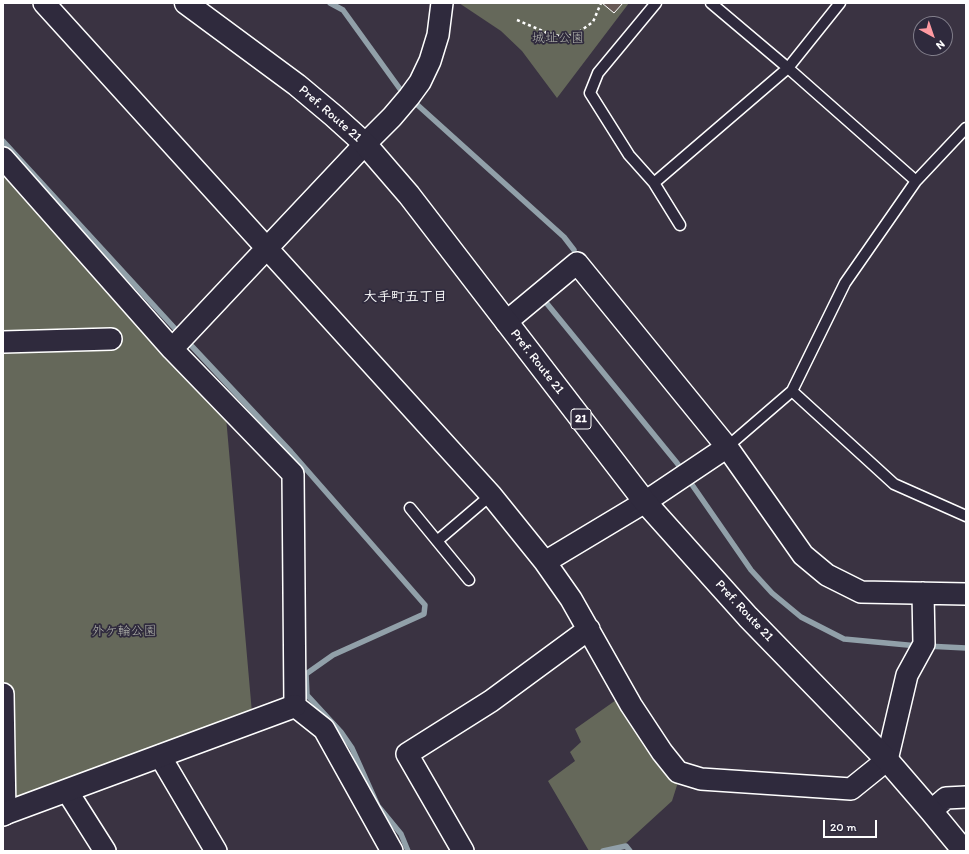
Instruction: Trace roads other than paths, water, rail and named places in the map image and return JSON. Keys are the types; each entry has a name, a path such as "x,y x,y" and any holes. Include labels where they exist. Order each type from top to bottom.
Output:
{"main road":[{"name":"Pref. Route 21","path":"186,3 297,85 365,144 409,195 645,502 748,617 887,760 964,851"},
{"path":"4,814 295,706"}],"street":[{"path":"44,3 490,495 545,562 571,599 631,705 662,752 678,772 701,779 851,789 887,760 908,674 924,644 923,593"},
{"path":"172,349 392,117 420,82 430,61 438,35 442,3"},
{"path":"3,158 172,349 293,474 295,706 324,729 392,851"},
{"path":"506,322 577,263 727,447 803,555 827,576 861,592 966,594"},
{"path":"3,342 111,339"},
{"path":"545,562 645,502 727,447"},
{"path":"463,851 407,754 491,701 589,629"},
{"path":"3,694 4,814"},
{"path":"160,756 216,851"},
{"path":"67,791 105,851"},
{"path":"931,811 946,798 966,797"}],"lane":[{"path":"656,3 598,73 590,93 629,154 654,184 680,225"},
{"path":"711,3 788,68 916,181"},
{"path":"654,184 788,68 840,3"},
{"path":"727,447 792,391 845,283 916,181 966,128"},
{"path":"792,391 894,484 966,516"},
{"path":"436,541 490,495"},
{"path":"410,508 469,580"}],"waterway":[{"path":"330,3 343,10 400,89 406,94"},
{"path":"412,100 564,237 574,250"},
{"path":"3,141 180,334"},
{"path":"544,300 677,463 751,570 772,593 801,617 844,639 918,646"},
{"path":"186,340 291,452 425,605 424,614 333,655 306,674 307,695 341,732 352,748 378,806 401,834 408,851"},
{"path":"926,646 966,648"},
{"path":"603,851 626,846 630,851"}],"district":[{"name":"大手町五丁目","path":"405,297"}],"park label":[{"name":"城址公園","path":"558,39"},
{"name":"外ケ輪公園","path":"124,632"}]}
